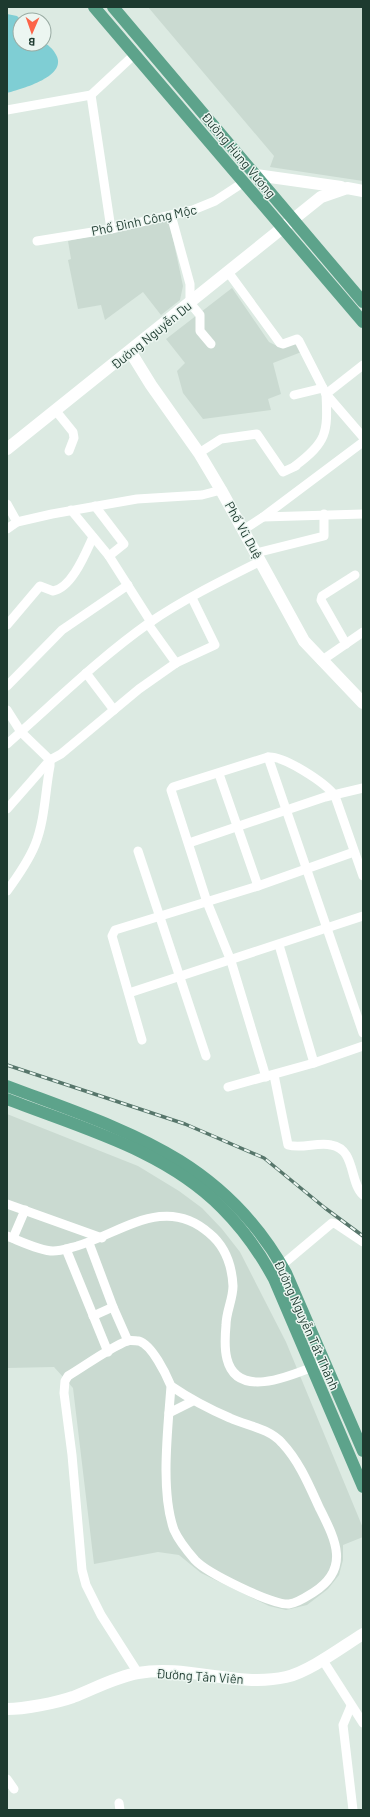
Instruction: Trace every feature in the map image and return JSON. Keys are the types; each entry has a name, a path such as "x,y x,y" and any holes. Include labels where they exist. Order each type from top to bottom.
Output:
{"main road":[{"name":"Đường Hùng Vương","path":"94,7 363,322"},
{"name":"Đường Hùng Vương","path":"113,7 363,302"},
{"name":"Đường Nguyễn Tất Thành","path":"7,1086 139,1138 168,1152 210,1181 232,1200 251,1220 273,1250 282,1266 363,1451"},
{"name":"Đường Nguyễn Tất Thành","path":"7,1099 136,1149 160,1162 194,1185 222,1207 261,1256 280,1292 363,1487"},
{"path":"160,1162 168,1152"}],"street":[{"path":"7,110 91,95 135,54"},
{"path":"91,95 111,228"},
{"path":"256,175 363,190"},
{"name":"Phố Đinh Công Mộc","path":"37,241 111,228 204,207 244,182"},
{"name":"Đường Nguyễn Du","path":"7,449 325,194 347,188"},
{"path":"171,215 190,284 190,303 200,315 200,331 210,344"},
{"path":"274,218 272,236 291,237"},
{"path":"228,272 280,343 283,344 297,339 299,341 324,391 363,437"},
{"name":"Phố Vũ Duệ","path":"130,351 151,385 199,453 259,557 304,641 321,661 363,703"},
{"path":"294,395 324,391 363,365"},
{"path":"199,453 221,439 257,434 283,472 296,466 322,442 328,425 324,391"},
{"path":"56,411 73,432 74,438 69,451"},
{"path":"243,530 263,517 363,442"},
{"path":"7,529 17,522 71,510 151,497 202,495 221,490"},
{"path":"7,504 17,522"},
{"path":"95,506 124,544 109,556"},
{"path":"71,510 109,556 128,585 149,623 176,663"},
{"path":"7,744 86,673 149,623 259,557 324,536 324,514"},
{"path":"263,517 363,514"},
{"path":"9,619 40,586 53,591 64,584 78,567 93,537"},
{"path":"346,644 321,600 322,596 355,575"},
{"path":"7,686 62,630 128,585"},
{"path":"7,808 50,760 61,754 139,689 176,663 215,645 192,598"},
{"path":"321,661 363,632"},
{"path":"86,673 114,710"},
{"path":"7,710 21,732 50,760"},
{"path":"268,757 363,1033"},
{"path":"363,876 335,796 329,788 311,775 277,758 268,757 219,774 173,787 171,790 207,902 232,961 270,1076 288,1145 332,1145 339,1147 349,1160 363,1195"},
{"path":"7,891 20,873 35,845 45,804 50,760"},
{"path":"219,774 258,886"},
{"path":"189,843 286,811 363,788"},
{"path":"138,851 178,978 206,1056"},
{"path":"142,1040 113,934 115,930 258,886 354,852"},
{"path":"129,993 232,961 363,916"},
{"path":"279,945 314,1063"},
{"path":"228,1087 314,1063 363,1046"},
{"path":"7,1204 102,1238"},
{"path":"25,1210 10,1238 53,1251 89,1243 128,1224 155,1216 176,1217 192,1221 209,1232 222,1246 230,1264 233,1287 226,1324 226,1353 230,1366 240,1378 252,1382 264,1382 325,1362"},
{"path":"282,1266 332,1224 336,1224 363,1242"},
{"path":"89,1243 113,1308 128,1341"},
{"path":"66,1249 108,1352"},
{"path":"93,1316 113,1308"},
{"path":"138,1673 101,1615 86,1585 79,1546 72,1455 64,1393 65,1381 68,1376 108,1352 128,1341 140,1342 150,1350 165,1371 171,1386 167,1484 168,1510 175,1532 196,1560 213,1573 273,1601 289,1604 302,1600 325,1585 333,1576 337,1559 333,1535 301,1470 283,1443 271,1434 231,1419 193,1401 171,1386"},
{"path":"169,1413 193,1401"},
{"name":"Đường Tản Viên","path":"7,1709 72,1697 95,1687 138,1673 190,1673 260,1680 286,1677 301,1672 363,1634"},
{"path":"322,1659 363,1723"},
{"path":"351,1706 343,1725 353,1810"},
{"path":"7,1779 14,1789"}],"shaded area":[{"path":"148,7 363,7 363,181 270,167 274,156"},
{"path":"169,220 183,286 180,300 161,315 143,292 105,320 101,305 78,309 68,260 71,259 68,241"},
{"path":"232,288 269,342 277,346 298,343 304,351 273,363 281,394 268,399 271,410 203,419 183,393 177,371 185,363 166,339"},
{"path":"7,1114 138,1166 179,1191 202,1208 222,1229 240,1252 286,1342 363,1528 363,1537 343,1545 343,1560 339,1575 328,1589 307,1605 286,1610 269,1606 201,1573 179,1555 158,1552 94,1564 73,1388 54,1367 7,1368"}],"water":[{"path":"7,14 12,15 12,52 52,52 52,50 58,61 56,68 51,75 33,85 7,93"}],"railway":[{"path":"7,1065 185,1124 264,1158 325,1208 363,1236"}]}
